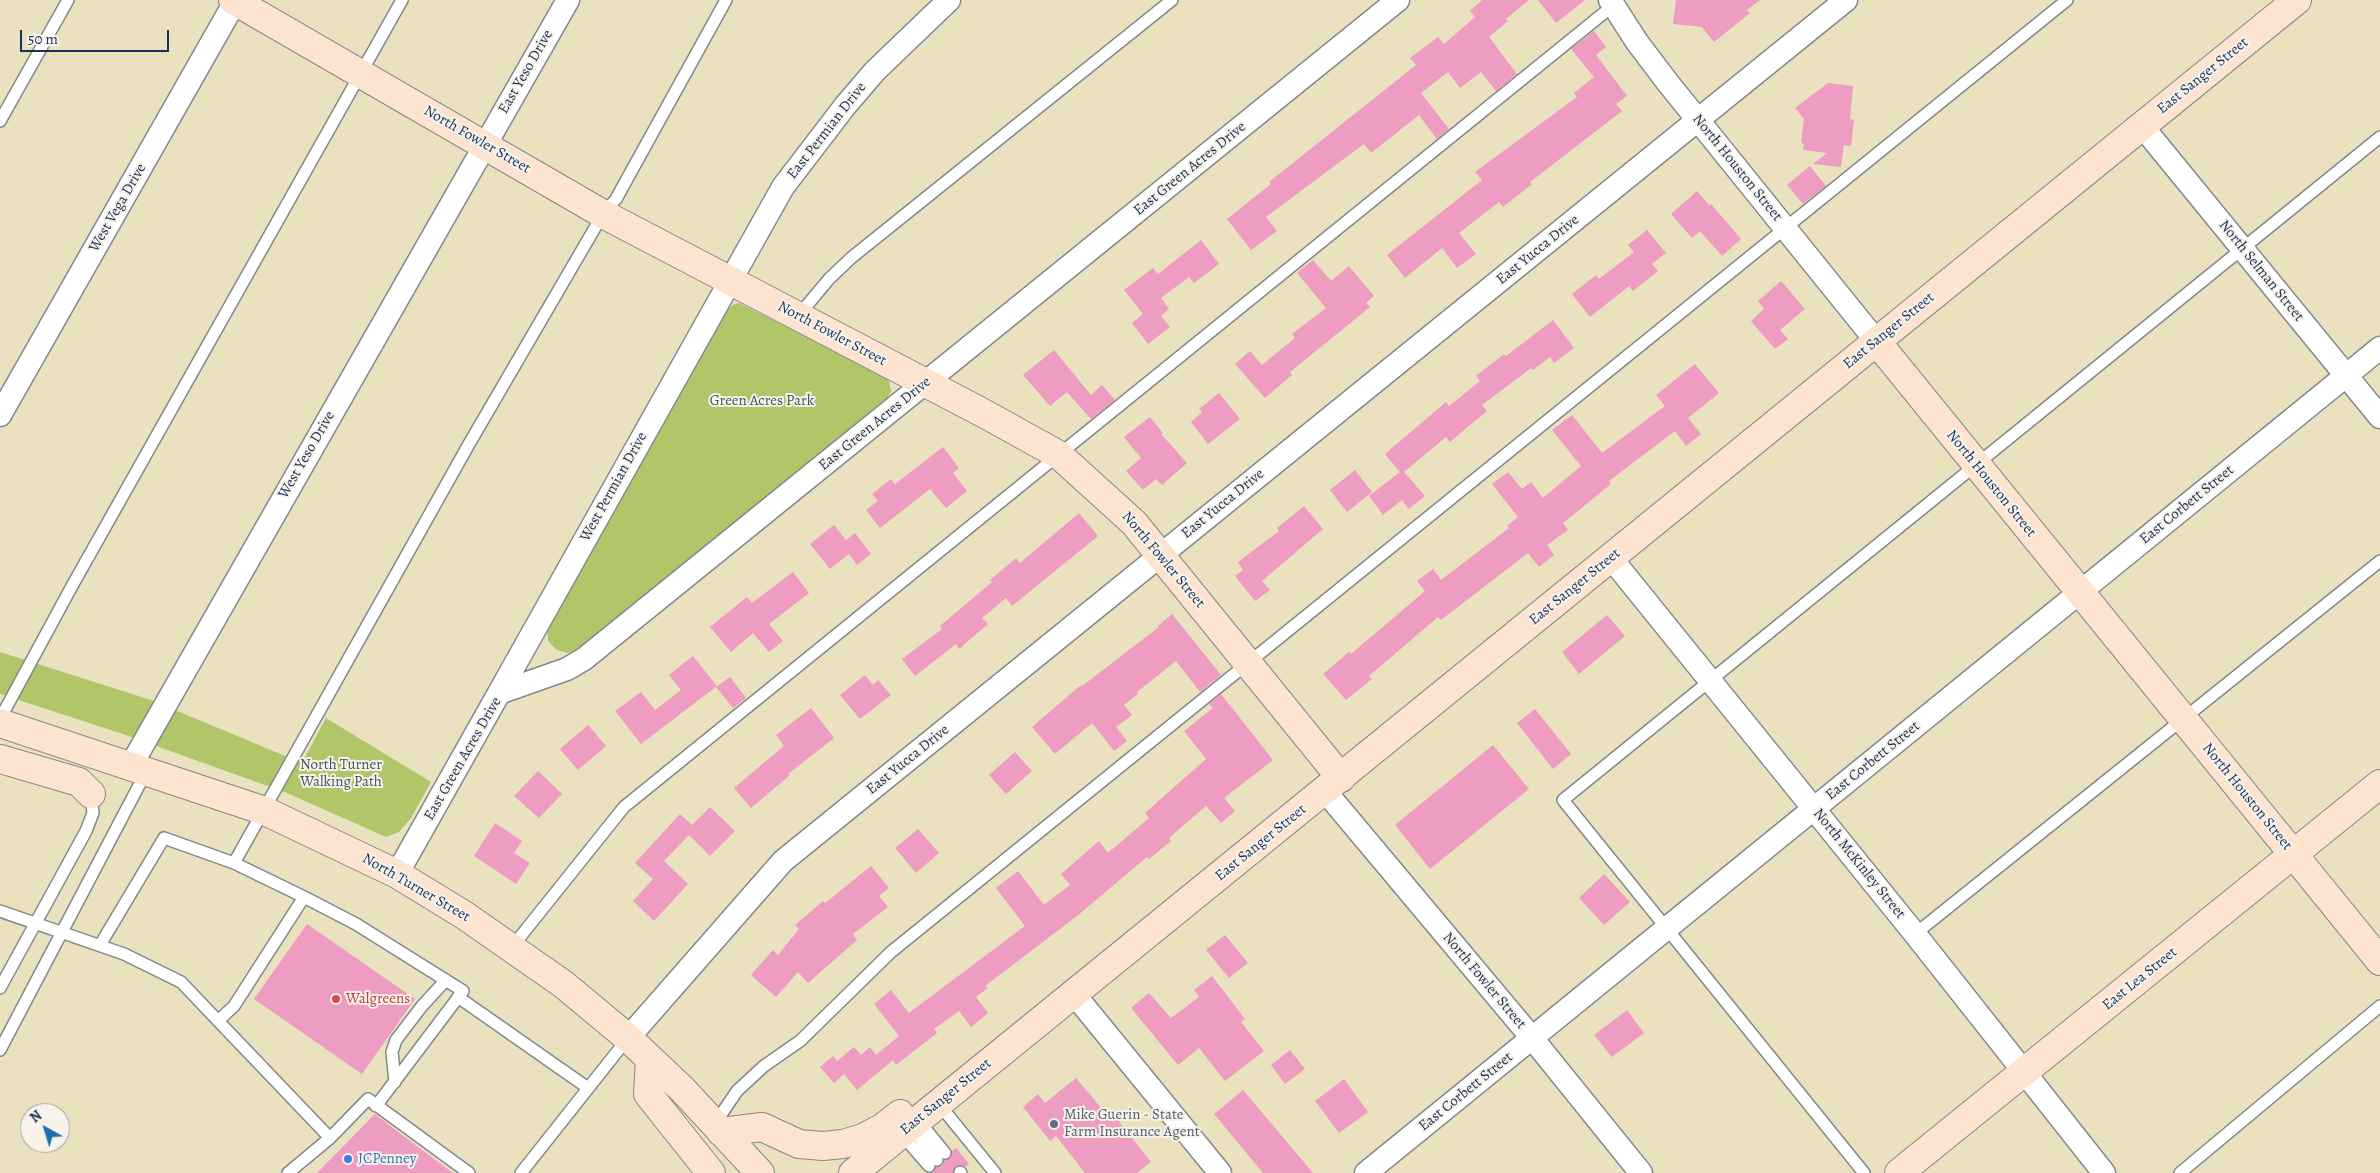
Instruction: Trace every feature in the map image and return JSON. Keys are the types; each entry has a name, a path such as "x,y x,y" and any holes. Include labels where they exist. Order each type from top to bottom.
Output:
{"main road":[{"name":"North Fowler Street","path":"235,0 603,214 1059,455 1134,523 1247,662 1333,785"},
{"name":"East Sanger Street","path":"853,1173 2297,0"},
{"name":"North Houston Street","path":"1877,342 2079,593 2380,961"},
{"name":"North Turner Street","path":"0,724 265,811 397,874 512,947 562,984 628,1038 650,1058 760,1173"},
{"path":"0,759 79,782 91,794"},
{"name":"East Lea Street","path":"1899,1173 2380,784"},
{"path":"718,1128 762,1127 799,1144 823,1146 842,1144 863,1138 882,1128 1024,1019 1044,1017"},
{"path":"650,1058 648,1094 711,1173"}],"street":[{"name":"West Vega Drive","path":"0,415 235,0"},
{"name":"East Yeso Drive","path":"484,144 568,0"},
{"name":"East Permian Drive","path":"729,281 783,187 813,146 875,71 949,0"},
{"name":"East Green Acres Drive","path":"397,874 499,693 567,669 584,659 1398,0"},
{"name":"East Yucca Drive","path":"628,1038 759,887 784,861 1846,0"},
{"name":"North Houston Street","path":"1615,2 1637,42 1877,342"},
{"name":"North Selman Street","path":"2142,126 2380,417"},
{"name":"West Yeso Drive","path":"138,770 484,144"},
{"name":"West Permian Drive","path":"499,693 729,281"},
{"name":"East Corbett Street","path":"1366,1173 2380,348"},
{"name":"North McKinley Street","path":"1610,558 1915,934 2104,1173"},
{"name":"North Fowler Street","path":"1333,785 1641,1173"},
{"path":"1074,994 1220,1173"}],"lane":[{"path":"0,121 68,0"},
{"path":"0,719 77,577 402,0"},
{"path":"234,863 265,811 468,444 603,214 616,199 726,0"},
{"path":"798,316 829,279 851,258 1172,0"},
{"path":"718,1128 737,1091 764,1066 800,1041 891,952 2067,0"},
{"path":"512,947 624,807 1615,2"},
{"path":"1864,1173 1563,800 2242,247 2380,137"},
{"path":"1915,934 2380,560"},
{"path":"0,1050 63,933 138,770"},
{"path":"0,988 86,831 93,813 91,794"},
{"path":"100,945 164,838 234,863 356,924 463,991 376,1106"},
{"path":"218,1021 234,1006 304,897"},
{"path":"0,911 124,954 181,982 330,1138"},
{"path":"394,1082 392,1052 396,1040 422,1006 446,980"},
{"path":"458,998 588,1088"},
{"path":"2180,1173 2380,1006"},
{"path":"521,1173 628,1038"},
{"path":"288,1173 330,1138 368,1099 469,1173"},
{"path":"938,1103 995,1173"},
{"path":"910,1127 937,1160 910,1127"}],"green space":[{"name":"Green Acres Park","path":"739,303 883,375 889,381 891,392 888,397 577,650 567,653 557,650 548,641 547,628 726,311"},
{"name":"North Turner Walking Path","path":"0,652 151,700 302,763 326,718 431,782 411,818 399,832 386,837 287,793 123,734 0,694"}],"building":[{"path":"1482,0 1529,0 1506,19 1508,21 1489,37 1517,74 1496,91 1481,72 1460,88 1448,72 1421,93 1449,129 1437,139 1419,115 1371,153 1364,144 1266,217 1277,231 1251,250 1227,219 1271,184 1269,182 1416,65 1410,58 1438,37 1444,44 1475,17 1470,11"},
{"path":"1538,0 1585,0 1556,23"},
{"path":"1676,0 1760,0 1747,10 1750,13 1714,42 1702,27 1673,24"},
{"path":"1594,31 1606,47 1596,55 1627,96 1616,104 1622,111 1530,182 1532,184 1503,207 1499,202 1459,233 1476,254 1457,268 1442,248 1405,278 1387,255 1482,180 1475,172 1577,97 1574,93 1594,77 1571,49"},
{"path":"1828,83 1853,86 1850,119 1854,120 1851,146 1844,145 1841,167 1813,164 1827,153 1803,150 1804,144 1801,143 1804,119 1795,108"},
{"path":"1810,166 1826,186 1803,204 1787,185"},
{"path":"1697,191 1710,206 1711,204 1741,239 1722,256 1700,231 1692,238 1671,214"},
{"path":"1647,230 1666,253 1652,264 1658,271 1633,291 1629,286 1590,317 1572,294 1596,275 1599,279 1634,252 1628,245"},
{"path":"1201,240 1219,264 1194,283 1189,277 1161,298 1169,309 1161,316 1170,327 1148,344 1132,323 1143,314 1124,290 1153,268 1158,274"},
{"path":"1313,260 1331,281 1349,266 1374,296 1366,303 1370,307 1290,372 1292,375 1265,398 1235,364 1250,351 1262,365 1295,338 1292,334 1326,308 1297,273"},
{"path":"1781,281 1805,309 1780,330 1788,339 1775,349 1751,321 1764,309 1758,301"},
{"path":"1553,320 1574,348 1554,363 1550,357 1533,370 1531,368 1482,405 1487,411 1450,442 1446,437 1404,472 1425,496 1409,509 1402,500 1383,515 1369,496 1400,472 1385,454 1446,402 1449,406 1480,381 1476,376"},
{"path":"1054,350 1091,395 1102,385 1115,400 1091,419 1067,392 1050,406 1023,375"},
{"path":"1695,364 1719,393 1688,418 1701,434 1686,446 1675,431 1609,481 1611,484 1563,523 1568,530 1547,545 1554,555 1539,567 1528,553 1441,620 1438,617 1369,676 1372,679 1346,700 1323,674 1349,652 1351,654 1425,591 1417,581 1433,569 1441,580 1509,528 1507,526 1518,517 1492,484 1508,472 1522,489 1531,482 1543,498 1581,466 1552,430 1572,415 1602,453 1665,406 1656,395"},
{"path":"1219,393 1240,419 1208,444 1191,422 1202,412 1199,409"},
{"path":"1150,417 1163,433 1161,434 1187,463 1162,485 1156,479 1143,490 1126,471 1141,458 1124,437"},
{"path":"943,447 959,468 953,473 967,491 946,508 930,489 880,528 866,510 878,501 872,494 891,479 895,484"},
{"path":"1355,470 1372,492 1347,512 1330,490"},
{"path":"1304,506 1323,529 1262,581 1270,590 1255,601 1235,576 1243,570 1238,562 1279,531 1277,528"},
{"path":"1079,513 1098,536 1012,606 1006,598 982,618 988,624 959,649 956,644 915,676 902,659 942,629 940,626 992,582 990,580 1016,558 1020,563"},
{"path":"834,525 846,540 855,533 871,554 857,565 849,554 830,569 810,544"},
{"path":"793,572 809,593 769,624 783,641 769,652 753,633 731,652 710,627 747,597 752,603"},
{"path":"1172,614 1221,675 1200,692 1176,661 1137,692 1138,694 1124,705 1132,715 1116,727 1127,741 1114,751 1092,723 1055,754 1032,727 1081,685 1159,627"},
{"path":"1607,615 1625,636 1579,674 1562,652"},
{"path":"693,656 717,686 641,744 615,711 641,692 655,710 681,690 669,675"},
{"path":"865,675 873,685 878,680 891,695 860,719 840,695"},
{"path":"730,677 746,698 733,708 716,687"},
{"path":"1221,694 1273,760 1224,798 1235,811 1221,823 1206,806 1169,838 1171,841 1149,859 1147,857 1077,916 985,986 988,988 976,997 988,1013 971,1027 959,1011 934,1029 937,1033 896,1065 893,1060 857,1090 844,1074 834,1083 820,1067 833,1056 837,1061 854,1047 861,1055 870,1047 876,1055 899,1036 874,1004 891,990 909,1013 1025,926 996,888 1018,871 1044,905 1070,885 1061,874 1099,841 1108,853 1149,818 1145,813 1206,759 1184,731 1213,708 1209,704"},
{"path":"811,708 834,738 788,774 790,775 751,808 734,788 784,746 776,735"},
{"path":"1535,709 1571,754 1553,769 1517,723"},
{"path":"588,725 606,746 578,770 560,749"},
{"path":"1493,745 1529,789 1430,869 1395,825"},
{"path":"1015,752 1032,771 1006,794 989,775"},
{"path":"538,771 562,794 539,818 514,796"},
{"path":"710,807 735,831 710,856 689,835 664,861 688,884 654,921 633,901 653,879 635,863 680,814 692,825"},
{"path":"495,823 522,841 514,853 530,863 516,884 474,856"},
{"path":"918,829 939,853 916,873 895,848"},
{"path":"871,866 889,888 879,896 888,907 853,934 857,940 808,983 798,972 776,997 751,975 773,950 778,955 799,929 795,925 823,901 825,903"},
{"path":"1604,874 1630,902 1604,925 1579,898"},
{"name":"Walgreens","path":"307,924 415,999 362,1074 254,999"},
{"path":"1225,935 1248,963 1229,978 1206,950"},
{"path":"1212,976 1245,1019 1241,1022 1264,1051 1225,1081 1199,1048 1178,1065 1131,1008 1149,993 1171,1018 1199,997 1194,990"},
{"path":"1627,1010 1644,1033 1612,1057 1594,1035"},
{"path":"1290,1050 1305,1069 1285,1084 1271,1065"},
{"path":"1076,1078 1113,1122 1117,1119 1151,1162 1137,1173 1085,1173 1056,1136 1050,1141 1023,1107 1038,1094 1045,1103"},
{"path":"1344,1079 1368,1112 1339,1133 1315,1101"},
{"path":"1243,1090 1313,1173 1263,1173 1214,1114"},
{"path":"375,1114 402,1135 453,1173 317,1173"},
{"path":"956,1148 969,1164 966,1167 958,1165 953,1173 931,1173 936,1167 942,1166 944,1160 950,1158 952,1151"}],"place":[{"name":"Walgreens","path":"336,999"},
{"name":"Mike Guerin - State Farm Insurance Agent","path":"1054,1124"},
{"name":"JCPenney","path":"348,1159"}]}
